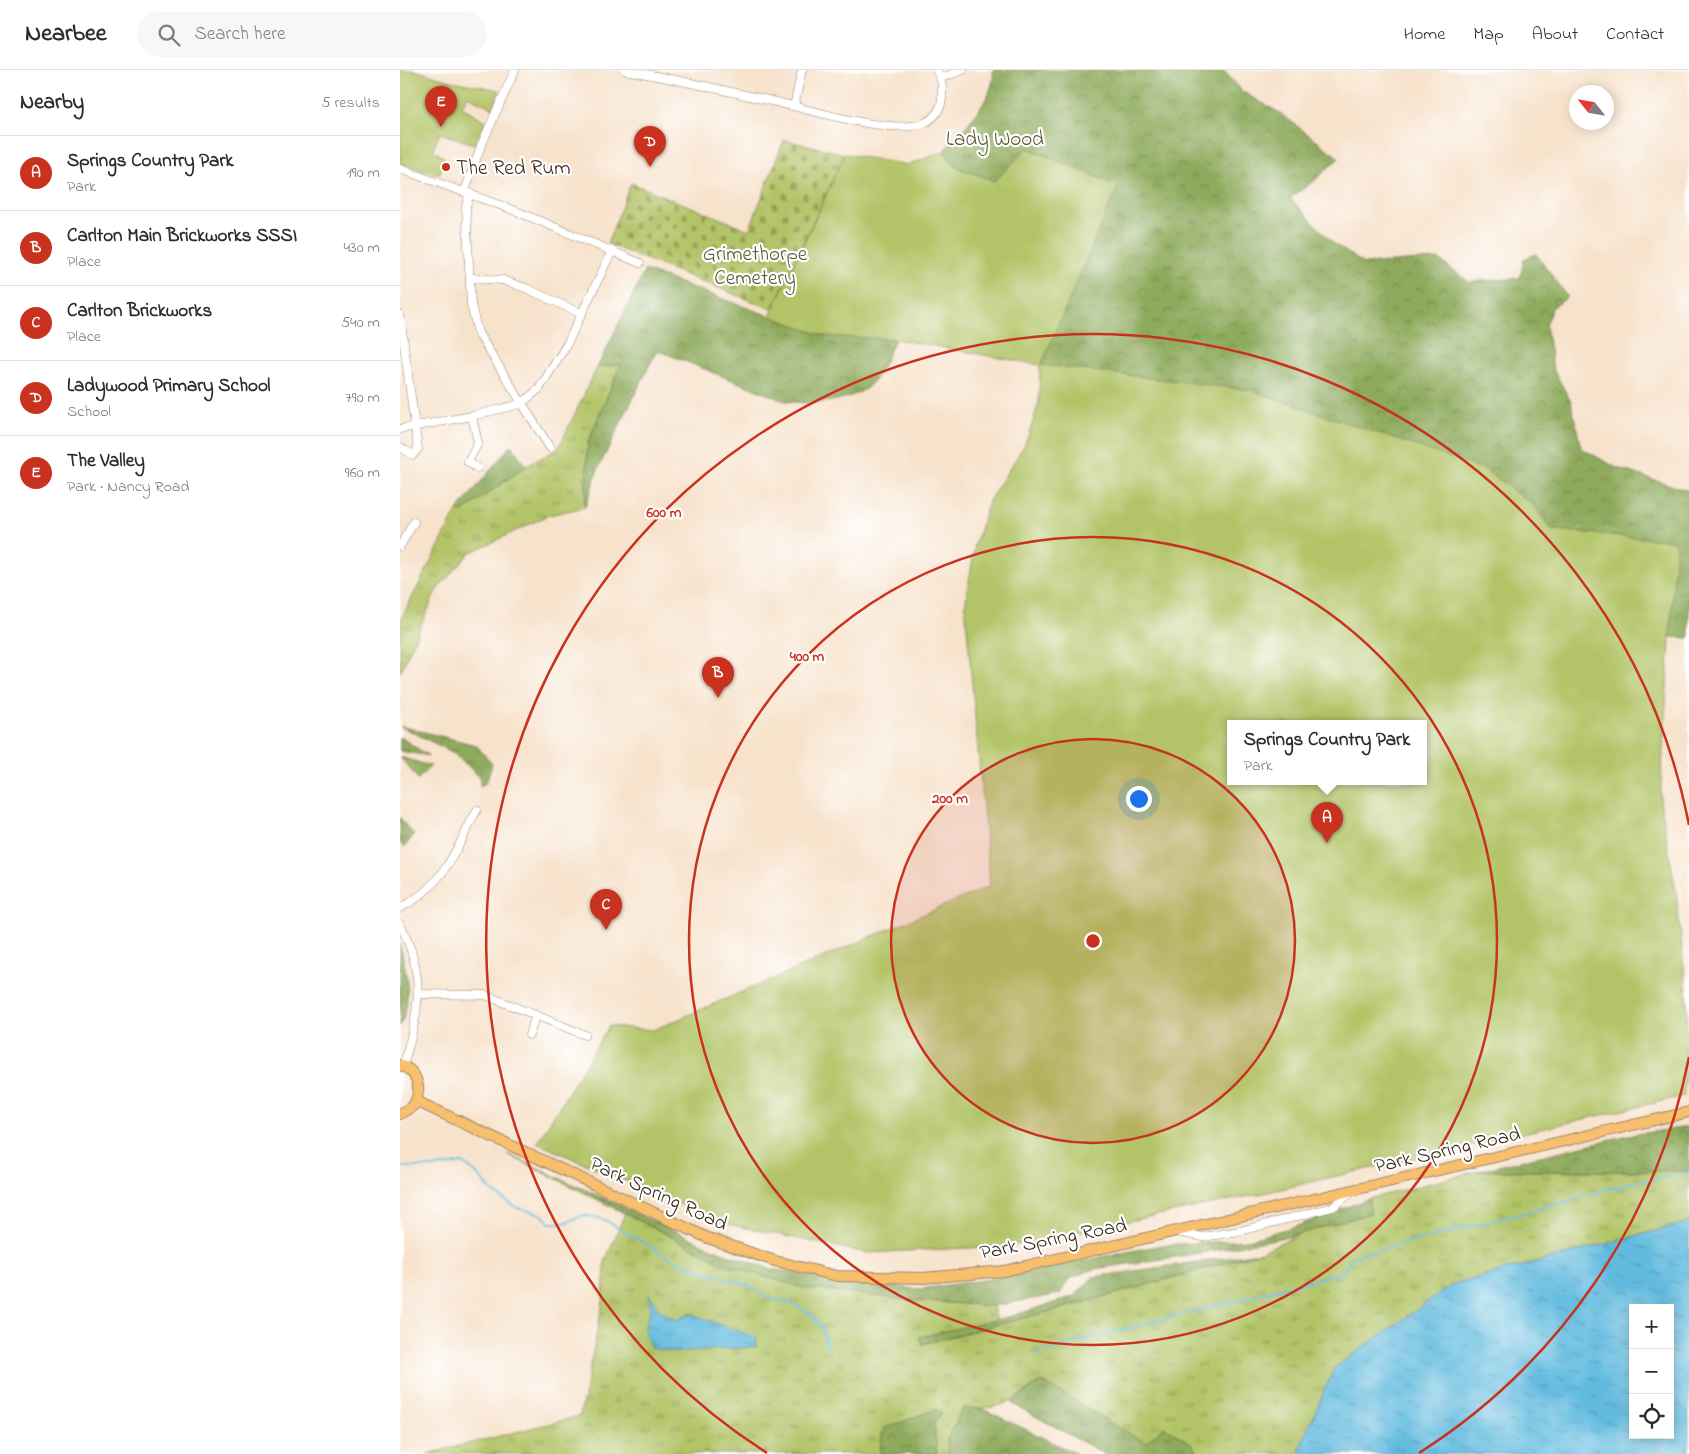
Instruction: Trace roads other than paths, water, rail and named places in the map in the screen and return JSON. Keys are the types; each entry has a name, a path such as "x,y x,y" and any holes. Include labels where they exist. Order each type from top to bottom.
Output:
{"main road":[{"path":"400,1114 408,1110 416,1101 418,1094 417,1080 414,1074 402,1066"},
{"name":"Park Spring Road","path":"416,1101 708,1238 776,1261 838,1276 923,1278 1004,1271 1689,1112"}],"street":[{"path":"515,70 481,146 468,192 466,206 471,305 478,334 550,448"},
{"path":"624,70 676,79 881,124 921,124 936,115 939,109 941,78 936,70"},
{"path":"676,79 677,70"},
{"path":"794,106 802,70"},
{"path":"941,78 963,70"},
{"path":"400,169 468,192 640,263"},
{"path":"400,429 472,416 521,404 539,389 567,344 612,252"},
{"path":"470,278 503,280 528,289 582,314"},
{"path":"400,315 418,449 413,455 400,447"},
{"path":"472,416 478,443 468,462 477,468"},
{"path":"400,546 414,522"},
{"path":"400,908 429,890 444,872 477,810"},
{"path":"400,924 408,939 416,967 419,994 416,1022 402,1066"},
{"path":"419,994 485,995 586,1035"},
{"path":"529,1035 536,1015"}],"water":[{"path":"1689,1222 1689,1454 1299,1454 1301,1445 1334,1368 1453,1284"},
{"path":"649,1294 659,1310 676,1320 691,1314 757,1338 756,1347 674,1352 651,1348 644,1331 650,1311"}],"waterway":[{"path":"400,1167 438,1167 463,1163 477,1174 493,1192 517,1208 541,1214 550,1223 564,1223 584,1215 603,1219 681,1264 750,1286 766,1297 794,1304 810,1314 822,1327 827,1347"},
{"path":"1035,1353 1343,1272 1352,1257 1574,1200 1582,1195 1596,1194 1606,1188 1620,1188 1625,1184 1689,1173"}],"place":[{"name":"The Valley","path":"441,127"},
{"name":"The Red Rum","path":"446,167"},
{"name":"Ladywood Primary School","path":"650,167"},
{"name":"Carlton Main Brickworks SSSI","path":"718,698"},
{"name":"Springs Country Park","path":"1327,843"},
{"name":"Carlton Brickworks","path":"606,930"}],"park label":[{"name":"Lady Wood","path":"995,138"},
{"name":"Grimethorpe Cemetery","path":"755,265"}]}
